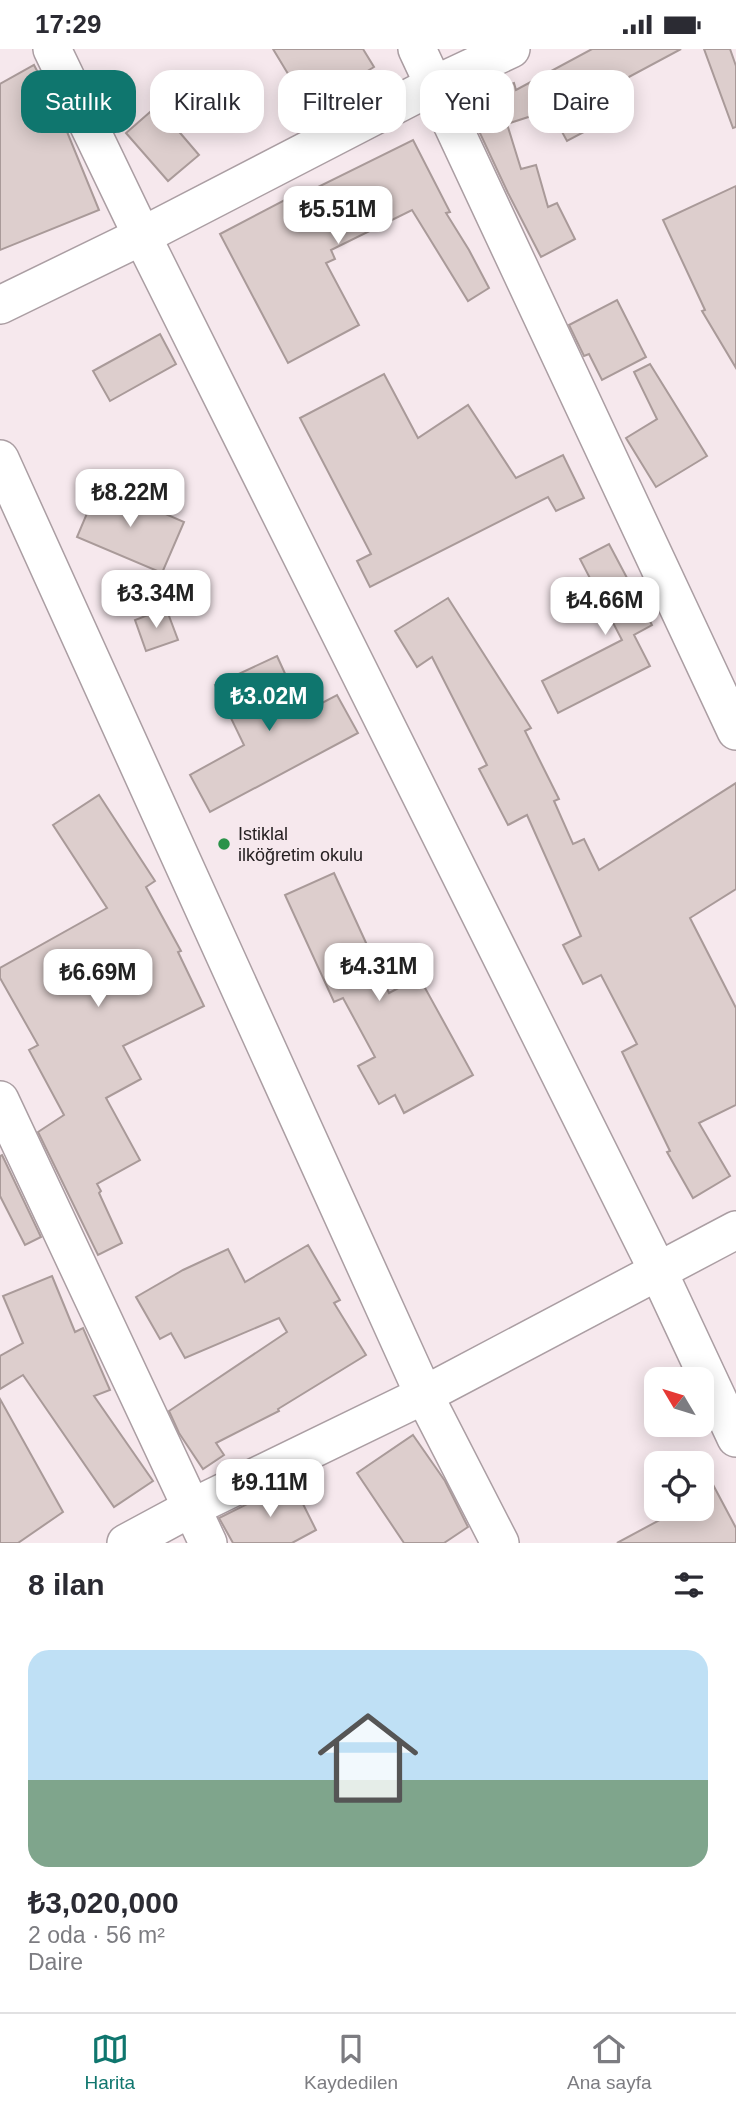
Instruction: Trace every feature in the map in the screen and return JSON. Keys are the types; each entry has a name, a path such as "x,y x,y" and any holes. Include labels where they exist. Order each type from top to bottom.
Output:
{"street":[{"path":"52,49 142,236 658,1271 736,1438"},
{"path":"416,49 426,70"},
{"path":"466,70 511,49"},
{"path":"0,305 142,236 420,92"},
{"path":"456,133 736,731"},
{"path":"0,459 424,1395 500,1543"},
{"path":"0,1100 208,1543"},
{"path":"126,1543 191,1508 424,1395 736,1230"}],"building":[{"path":"273,49 363,49 374,67 369,70 286,70"},
{"path":"592,49 681,49 634,74 634,70 553,70"},
{"path":"704,49 730,49 736,66 736,127 733,128"},
{"path":"21,72 21,133 68,133 99,210 0,250 0,84"},
{"path":"514,83 516,90 528,84 528,117 514,122"},
{"path":"150,112 150,133 180,133 199,155 168,181 126,133 136,133 136,124"},
{"path":"480,133 510,133 521,169 536,165 548,207 557,203 575,239 541,257"},
{"path":"563,133 582,133 567,141"},
{"path":"413,140 450,212 446,213 489,288 468,301 412,210 331,250 335,259 326,263 359,325 288,363 220,234 300,192 302,195"},
{"path":"736,186 736,368 702,311 705,310 663,220"},
{"path":"617,300 646,357 602,380 589,354 584,356 569,325"},
{"path":"160,334 176,364 110,401 93,371"},
{"path":"650,364 707,456 656,487 626,438 657,419 634,372"},
{"path":"384,374 418,438 468,405 516,478 563,455 584,498 556,511 548,497 370,587 357,561 371,554 300,418"},
{"path":"99,485 184,522 162,573 77,537"},
{"path":"609,544 652,625 634,635 650,666 558,713 542,681 622,640 580,559"},
{"path":"448,598 531,728 525,731 559,799 554,801 573,844 584,839 599,870 736,783 736,889 690,918 736,1008 736,1105 699,1123 730,1176 693,1198 667,1152 670,1151 622,1052 637,1044 601,975 583,984 563,945 581,936 527,815 508,825 479,769 487,765 432,657 417,667 395,631"},
{"path":"166,608 178,640 146,651 135,620"},
{"path":"277,656 303,713 337,695 358,733 210,812 190,775 244,745 215,685"},
{"path":"99,795 155,881 146,887 181,951 178,952 204,1006 123,1046 141,1079 106,1098 140,1160 97,1184 122,1243 98,1255 38,1132 64,1115 29,1050 38,1045 0,978 0,968 107,908 53,825"},
{"path":"334,873 389,993 419,977 473,1075 404,1113 395,1095 379,1104 358,1066 375,1057 343,998 334,1002 285,895"},
{"path":"2,1155 41,1237 25,1245 0,1196"},
{"path":"308,1245 340,1300 334,1303 366,1355 278,1409 279,1411 216,1443 224,1455 203,1469 179,1433 169,1411 287,1332 279,1318 185,1358 171,1333 160,1339 136,1297 183,1270 228,1249 245,1282"},
{"path":"52,1276 75,1332 83,1328 110,1390 94,1396 153,1481 114,1507 23,1375 0,1389 0,1356 23,1343 3,1296"},
{"path":"0,1399 63,1512 18,1543 0,1543"},
{"path":"413,1435 445,1481 468,1527 444,1543 404,1543 357,1473"},
{"path":"292,1482 316,1530 292,1543 233,1543 219,1518"},
{"path":"714,1487 736,1528 736,1543 617,1543 658,1521 714,1521"}],"place":[{"name":"Istiklal ilköğretim okulu","path":"224,844"}]}
